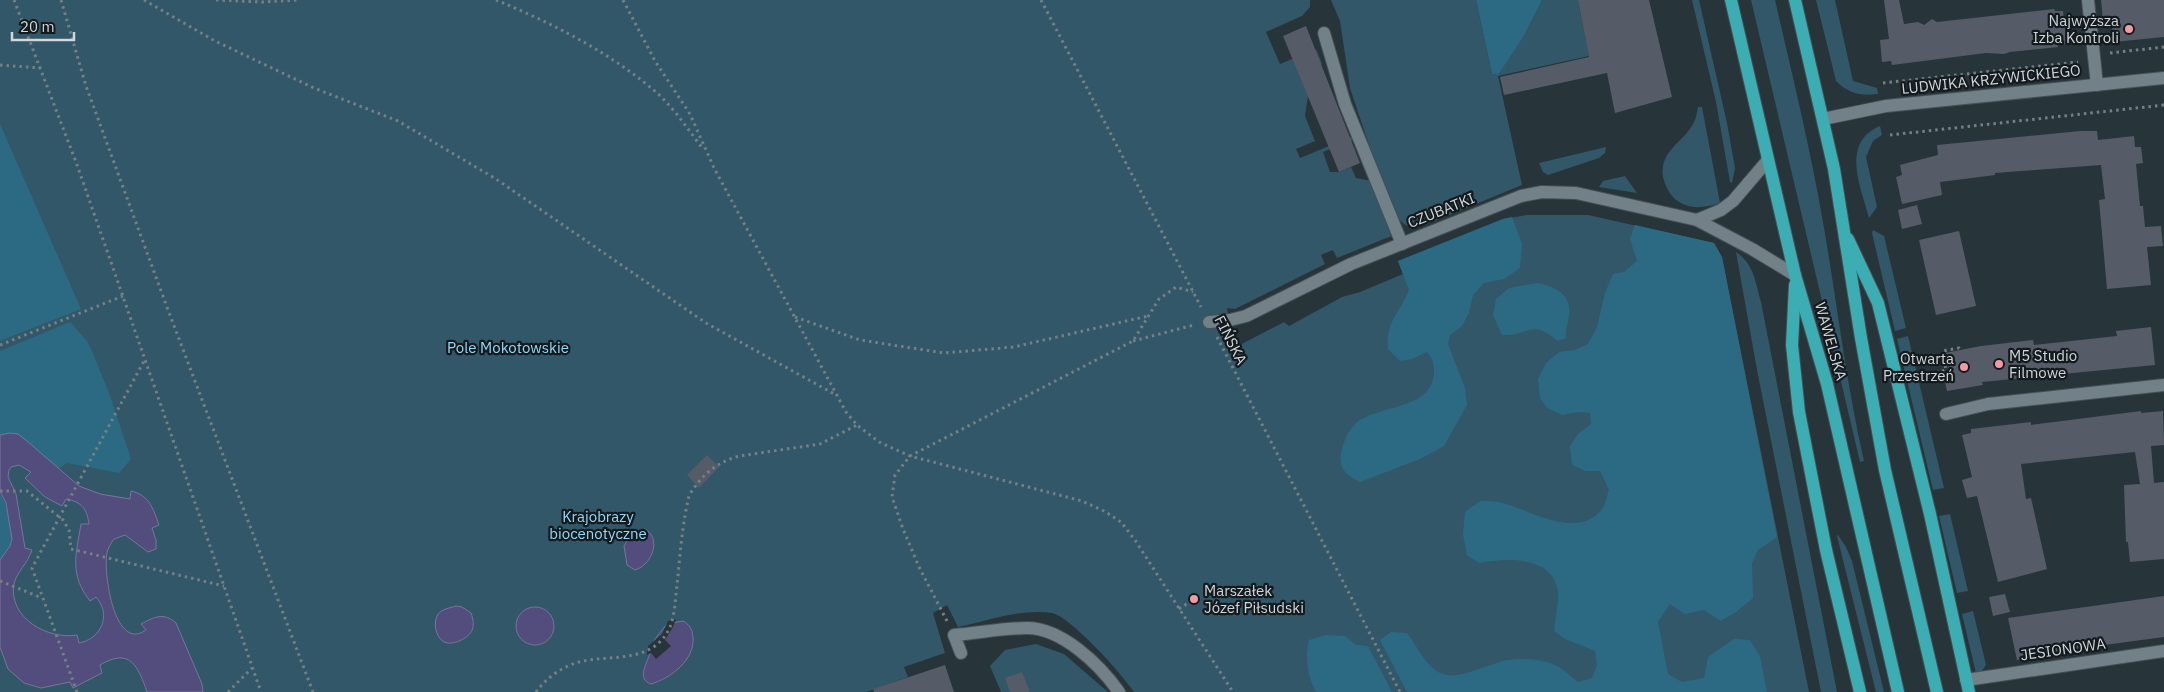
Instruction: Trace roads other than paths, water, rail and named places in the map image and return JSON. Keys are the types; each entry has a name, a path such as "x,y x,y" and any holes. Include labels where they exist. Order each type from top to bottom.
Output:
{"main road":[{"name":"WAWELSKA","path":"1731,0 1795,276 1827,384 1898,692"},
{"name":"WAWELSKA","path":"1795,0 1834,169 1884,462 1937,692"},
{"path":"1843,228 1878,304 1930,514 1968,686"},
{"path":"1795,276 1792,345 1800,412 1821,531 1860,692"}],"street":[{"path":"2088,0 2097,85"},
{"path":"1324,33 1345,104 1402,244"},
{"name":"LUDWIKA KRZYWICKIEGO","path":"1823,119 1886,106 2164,78"},
{"path":"1697,220 1721,210 1733,201 1768,160"},
{"name":"CZUBATKI","path":"1209,322 1246,316 1350,264 1520,196 1542,192 1576,193 1697,220 1752,249 1795,276"},
{"path":"1946,414 1988,404 2164,385"},
{"path":"961,653 954,635 1028,628 1050,634 1074,646 1110,679 1119,692"},
{"name":"JESIONOWA","path":"1968,686 2164,651"}],"place":[{"name":"Najwyższa Izba Kontroli","path":"2129,29"},
{"name":"M5 Studio Filmowe","path":"1999,364"},
{"name":"Otwarta Przestrzeń","path":"1964,367"},
{"name":"Marszałek Józef Piłsudski","path":"1194,599"}],"park label":[{"name":"Pole Mokotowskie","path":"508,347"},
{"name":"Krajobrazy biocenotyczne","path":"598,524"}]}
